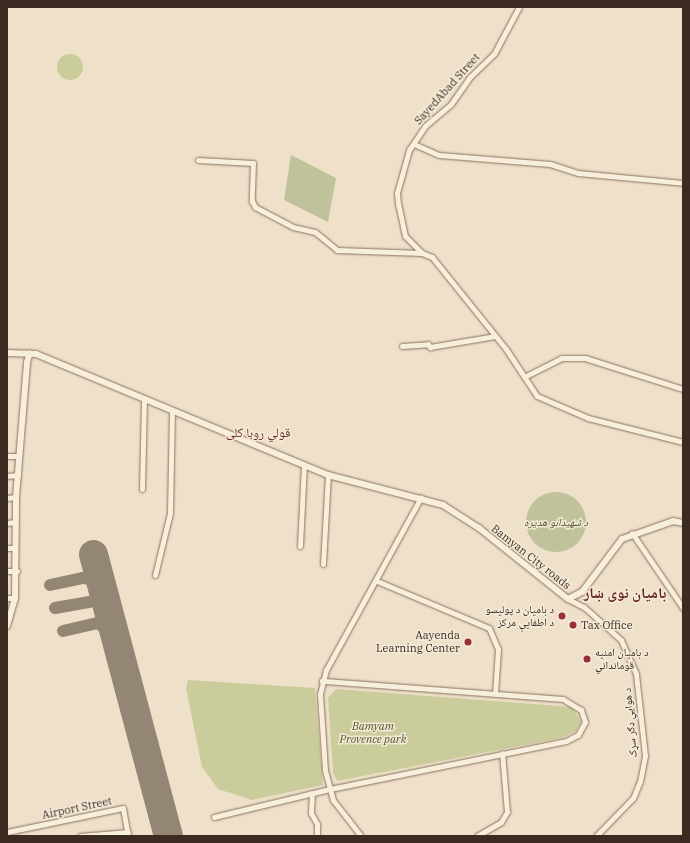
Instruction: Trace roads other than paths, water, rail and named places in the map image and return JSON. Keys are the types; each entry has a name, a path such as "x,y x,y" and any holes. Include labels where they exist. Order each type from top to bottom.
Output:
{"street":[{"name":"SayedAbad Street","path":"520,7 494,54 470,77 451,104 425,126 409,150 397,193 405,236 422,253 432,258 478,320 495,336 526,376 537,396 588,418 683,442"},
{"path":"414,144 439,156 550,164 578,173 683,183"},
{"path":"198,160 253,163 252,201 255,207 293,227 315,232 337,250 422,253"},
{"path":"402,346 428,344 430,347 495,336"},
{"path":"7,353 30,353 16,497 15,548 17,571 15,598 7,626"},
{"name":"Bamyan City roads","path":"30,353 328,475 421,497 454,511 479,528 568,599 582,592 622,539 632,533 673,521 683,523"},
{"path":"526,376 562,358 585,358 683,389"},
{"path":"142,489 144,399"},
{"path":"155,575 170,513 172,411"},
{"path":"7,456 20,456"},
{"path":"300,546 304,465"},
{"path":"7,476 18,475"},
{"path":"323,564 328,475"},
{"path":"7,498 16,497"},
{"path":"361,836 333,800 330,789 324,762 320,694 322,681 421,497"},
{"path":"7,523 15,522"},
{"path":"632,533 683,608"},
{"path":"7,548 15,548"},
{"path":"7,571 17,571"},
{"path":"377,580 489,628 498,649 495,694"},
{"path":"7,598 15,598"},
{"name":"د هوايي ډګر سړک","path":"568,599 584,607 621,640 636,674 645,756 640,781 633,798 596,836"},
{"path":"214,817 330,789 566,741 578,735 585,722 576,704 563,700 322,681"},
{"path":"477,836 506,817 502,753"},
{"path":"312,793 311,813 317,824 316,836"},
{"name":"Airport Street","path":"7,834 123,808 128,834"},
{"path":"80,836 128,834"}],"place":[{"name":"د بامیان د پولیسو د اطفايې مرکز","path":"562,616"},
{"name":"Tax Office","path":"573,625"},
{"name":"Aayenda Learning Center","path":"468,642"},
{"name":"د بامیان امنیه قومانداني","path":"587,659"}],"district":[{"name":"قولي روبا کلی","path":"258,433"},
{"name":"باميان نوی ښار","path":"625,593"}],"park label":[{"name":"د شهیدانو هدیره","path":"556,522"},
{"name":"Bamyam Provence park","path":"373,733"}]}
